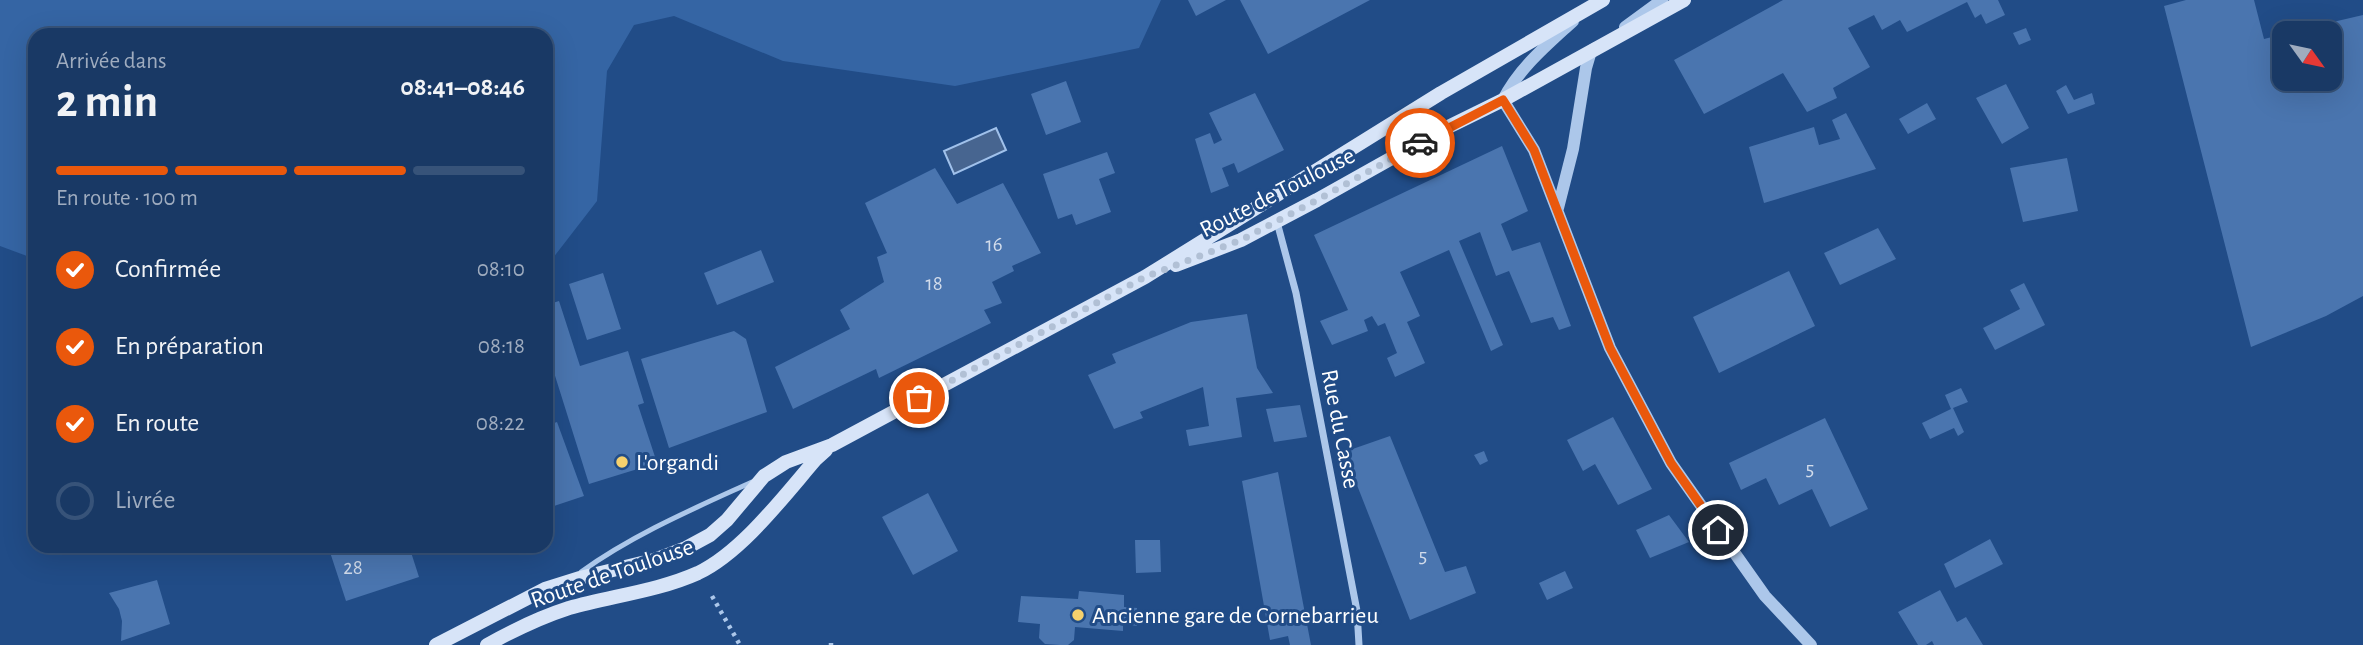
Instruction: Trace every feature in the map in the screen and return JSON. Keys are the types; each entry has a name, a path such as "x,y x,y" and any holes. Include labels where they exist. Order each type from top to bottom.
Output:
{"main road":[{"name":"Route de Toulouse","path":"436,645 534,594 567,582 654,561 710,535 727,520 764,477 786,462 832,445 1145,277 1441,93 1603,0"},
{"name":"Route de Toulouse","path":"1145,277 1241,240 1684,0"},
{"name":"Route de Toulouse","path":"486,645 567,609 698,572 732,551 832,445"}],"street":[{"path":"1558,209 1573,149 1591,51 1662,0"},
{"path":"1583,12 1522,69 1510,84 1503,100 1534,150 1610,348 1671,463 1765,596 1811,645"},
{"name":"Rue du Casse","path":"1277,221 1296,293 1357,611 1359,645"}],"lane":[{"path":"567,582 602,557 670,519 764,477"}],"path":[{"path":"706,586 740,645"}],"shaded area":[{"path":"0,0 1161,0 1139,48 955,86 783,61 674,16 634,25 607,71 597,201 553,258 553,28 28,28 28,256 0,246"},
{"path":"996,128 1006,150 954,174 944,151"}],"building":[{"path":"1188,0 1226,0 1196,16"},
{"path":"1240,0 1370,0 1268,54"},
{"path":"1783,0 1998,0 2005,15 1986,24 1981,14 1975,18 1967,2 1907,32 1900,20 1882,30 1874,15 1848,28 1870,67 1833,88 1837,98 1807,112 1783,73 1704,114 1674,60"},
{"path":"2186,0 2254,0 2264,39 2272,37 2272,91 2342,91 2342,21 2337,21 2363,15 2363,296 2326,316 2251,347 2164,6"},
{"path":"2026,28 2031,40 2019,45 2013,33"},
{"path":"1066,81 1081,122 1046,135 1031,94"},
{"path":"2006,84 2029,128 2002,144 1976,98"},
{"path":"2066,85 2074,100 2092,93 2095,104 2068,114 2056,91"},
{"path":"1255,93 1284,150 1238,173 1234,163 1222,168 1229,186 1211,193 1195,139 1210,133 1214,144 1222,140 1209,113"},
{"path":"1927,103 1936,119 1908,134 1899,119"},
{"path":"1846,113 1876,169 1764,203 1749,147 1814,127 1819,145 1840,139 1832,120"},
{"path":"1502,146 1528,211 1501,224 1512,251 1540,242 1571,326 1559,330 1553,317 1531,323 1509,271 1496,276 1480,232 1459,241 1503,345 1491,351 1449,250 1400,272 1420,316 1407,322 1425,363 1395,377 1387,358 1397,353 1385,323 1378,326 1372,316 1364,320 1368,331 1332,345 1320,321 1348,310 1314,235"},
{"path":"1107,152 1115,173 1099,179 1111,212 1076,225 1072,214 1058,219 1043,174"},
{"path":"2067,158 2078,211 2023,222 2010,168"},
{"path":"935,168 957,204 1003,183 1041,253 1012,266 1014,271 992,282 1002,303 984,310 991,323 879,378 876,369 793,409 775,367 850,329 840,310 884,282 877,257 887,253 865,203"},
{"path":"1878,228 1896,259 1840,285 1824,253"},
{"path":"761,250 774,282 717,305 704,273"},
{"path":"1789,271 1815,326 1719,373 1693,317"},
{"path":"603,273 621,329 587,340 569,284"},
{"path":"2024,283 2045,325 1995,350 1983,328 2020,309 2010,290"},
{"path":"559,301 580,366 628,351 644,403 638,405 657,463 589,484 553,369 553,303"},
{"path":"1247,314 1257,368 1273,393 1236,398 1242,437 1189,446 1186,430 1209,426 1203,387 1140,412 1143,418 1114,429 1088,375 1116,363 1112,354 1191,322"},
{"path":"734,331 746,339 767,412 669,448 641,359"},
{"path":"1961,388 1968,402 1953,408 1964,432 1958,436 1954,428 1930,439 1922,423 1951,409 1945,395"},
{"path":"1300,405 1307,437 1274,442 1266,409"},
{"path":"1613,417 1652,489 1618,505 1595,464 1583,471 1567,440"},
{"path":"1825,418 1868,509 1830,527 1812,489 1779,505 1766,478 1741,490 1729,463"},
{"path":"557,422 584,496 554,506 553,503 553,423"},
{"path":"1390,436 1445,572 1466,566 1476,593 1410,620 1344,452"},
{"path":"1484,451 1488,461 1480,465 1474,455"},
{"path":"1278,472 1311,645 1290,645 1288,636 1270,640 1242,481"},
{"path":"928,493 958,551 913,575 882,517"},
{"path":"1669,515 1689,542 1650,558 1636,530"},
{"path":"1990,539 2003,564 1955,588 1944,564"},
{"path":"1135,540 1160,540 1161,572 1136,573"},
{"path":"330,553 411,553 419,577 346,601"},
{"path":"1565,571 1573,588 1547,600 1539,583"},
{"path":"157,580 170,624 121,641 122,621 119,609 109,593"},
{"path":"1940,590 1957,622 1966,617 1983,645 1934,645 1932,641 1926,645 1918,645 1898,612"},
{"name":"Ancienne gare de Cornebarrieu","path":"1079,591 1124,595 1124,607 1137,608 1137,626 1123,624 1123,631 1075,627 1074,640 1068,645 1060,645 1045,644 1039,638 1040,624 1018,622 1021,596 1078,599"}],"way so far":[{"path":"919,398 1145,277 1241,240 1420,143"}],"place":[{"name":"L'organdi","path":"622,462"},
{"name":"Ancienne gare de Cornebarrieu","path":"1078,615"}],"route":[{"path":"1420,143 1503,100 1534,150 1610,348 1671,463 1718,530"}]}
